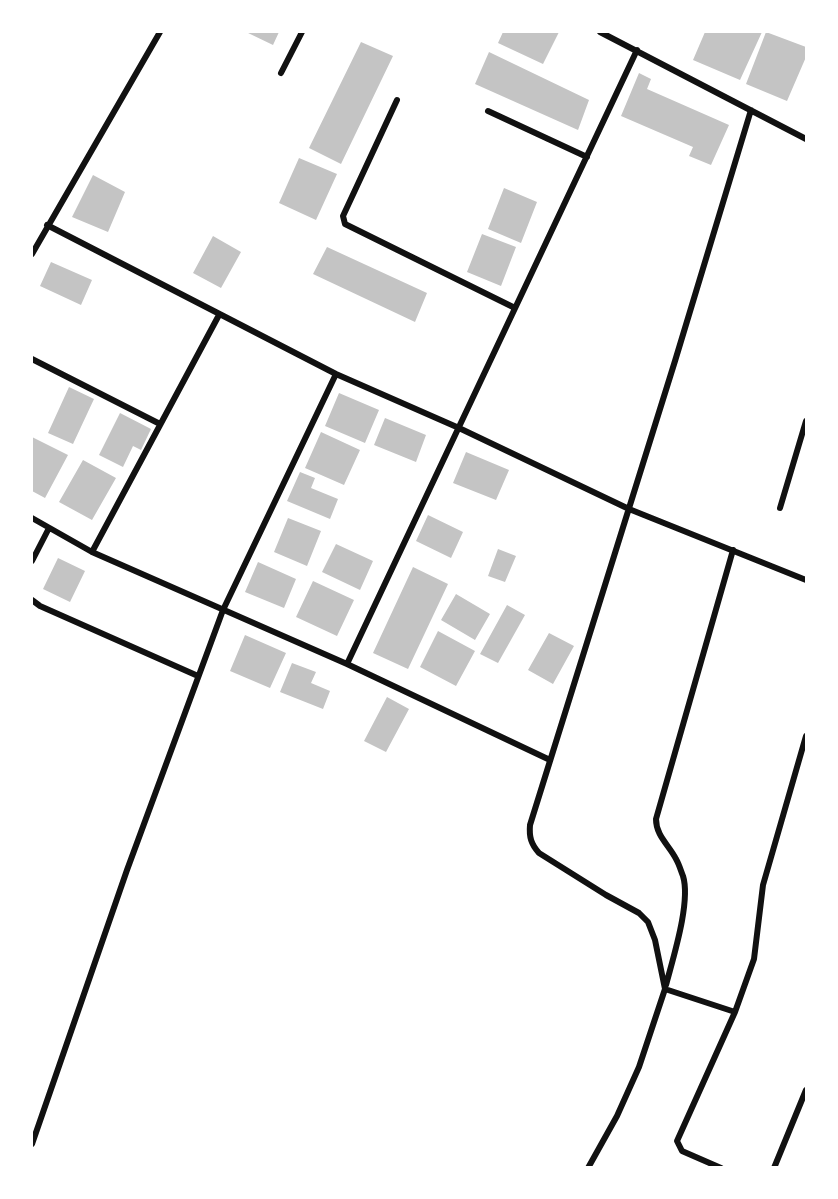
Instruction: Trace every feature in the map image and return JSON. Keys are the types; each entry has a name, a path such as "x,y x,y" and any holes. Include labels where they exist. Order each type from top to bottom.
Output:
{"street":[{"path":"32,254 160,32"},
{"path":"281,73 302,32"},
{"path":"600,32 807,139"},
{"path":"347,664 637,50"},
{"path":"397,100 343,216 345,224 515,308"},
{"path":"665,988 655,940 648,922 639,913 539,853 529,837 530,825 751,110"},
{"path":"488,111 587,157"},
{"path":"47,225 336,374 459,428 628,509 807,580"},
{"path":"92,552 219,315"},
{"path":"32,359 160,424"},
{"path":"32,1144 127,870 223,610 336,374"},
{"path":"780,507 807,420"},
{"path":"800,441 807,445"},
{"path":"32,518 92,552 347,664 550,759"},
{"path":"32,561 49,528"},
{"path":"588,1167 617,1116 639,1067 665,988 681,921 684,879 676,858 659,833 656,819 733,550"},
{"path":"32,600 40,606 198,676"},
{"path":"721,1167 682,1151 676,1142 735,1012 754,959 763,885 807,736"},
{"path":"665,988 735,1012"},
{"path":"774,1167 807,1090"}],"building":[{"path":"246,32 279,32 273,45"},
{"path":"503,32 559,32 543,64 498,43"},
{"path":"705,32 762,32 740,80 693,60"},
{"path":"766,32 806,47 806,57 787,101 746,84"},
{"path":"361,42 393,56 341,164 309,148"},
{"path":"489,52 589,100 578,130 475,84"},
{"path":"639,73 651,79 647,89 729,125 711,165 689,156 693,147 621,116"},
{"path":"299,158 337,174 316,220 279,203"},
{"path":"93,175 125,192 108,232 72,217"},
{"path":"504,188 537,202 521,243 488,229"},
{"path":"482,234 516,247 501,286 467,272"},
{"path":"213,236 241,252 221,288 193,273"},
{"path":"327,247 427,293 415,322 313,274"},
{"path":"51,262 92,280 81,305 40,286"},
{"path":"69,387 94,399 73,444 48,433"},
{"path":"339,393 379,410 365,443 325,426"},
{"path":"120,413 151,429 141,450 133,446 123,467 99,455"},
{"path":"385,418 426,435 416,462 374,445"},
{"path":"321,432 360,450 344,485 305,468"},
{"path":"32,437 68,455 45,498 32,491"},
{"path":"466,452 509,470 496,500 453,483"},
{"path":"83,460 116,478 92,520 59,502"},
{"path":"300,472 315,478 311,488 338,499 330,519 287,501"},
{"path":"428,515 463,532 451,558 416,541"},
{"path":"288,518 321,531 307,566 274,552"},
{"path":"336,544 373,561 360,590 322,572"},
{"path":"498,549 516,556 505,582 488,576"},
{"path":"58,558 85,571 70,602 43,589"},
{"path":"258,562 296,579 284,608 245,592"},
{"path":"413,567 448,584 408,669 373,653"},
{"path":"313,581 354,600 337,636 296,617"},
{"path":"456,594 490,614 475,640 441,620"},
{"path":"507,605 525,615 498,663 480,654"},
{"path":"438,631 475,651 456,686 420,667"},
{"path":"549,633 574,646 553,684 528,670"},
{"path":"245,635 286,653 270,688 230,671"},
{"path":"292,663 316,672 311,683 330,691 323,709 280,692"},
{"path":"387,697 409,709 386,752 364,741"}]}
